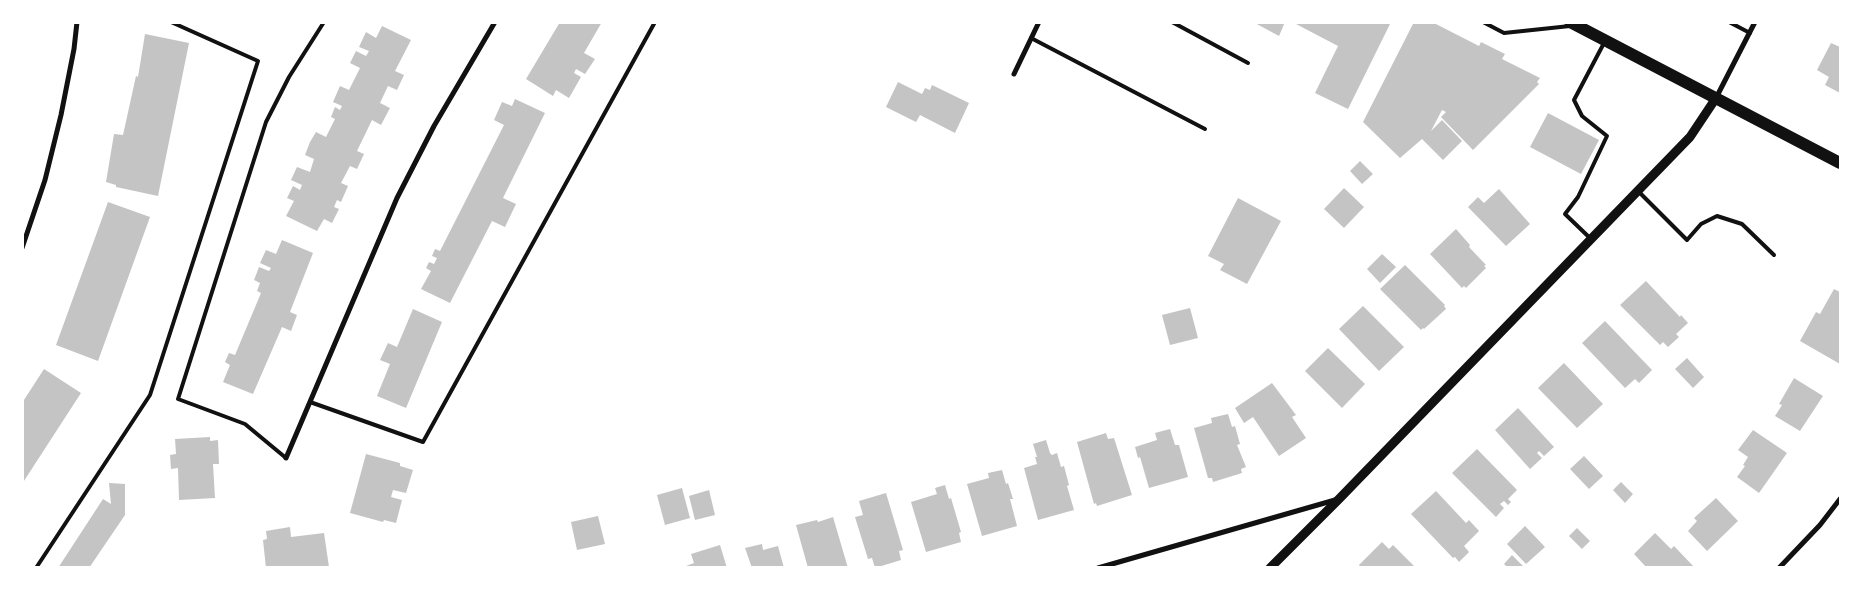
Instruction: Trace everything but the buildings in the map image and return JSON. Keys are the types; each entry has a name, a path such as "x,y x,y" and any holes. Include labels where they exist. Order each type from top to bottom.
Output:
{"main road":[{"path":"1572,24 1840,163"}],"street":[{"path":"22,248 45,180 61,114 74,49 76,22"},
{"path":"286,458 397,198 434,126 495,22"},
{"path":"1014,74 1039,22"},
{"path":"1270,568 1690,138 1716,98 1755,22"},
{"path":"1098,568 1339,499"},
{"path":"1780,568 1820,525 1840,499"}],"lane":[{"path":"36,568 150,395 258,61 171,22"},
{"path":"286,458 246,424 178,399 266,122 289,77 324,22"},
{"path":"310,402 423,442 655,22"},
{"path":"1172,22 1248,63"},
{"path":"1483,22 1504,33 1572,24"},
{"path":"1729,22 1750,33"},
{"path":"1031,38 1204,129"},
{"path":"1591,239 1565,214 1578,197 1607,136 1582,116 1574,100 1605,41"},
{"path":"1638,191 1687,240 1702,224 1717,216 1742,224 1774,255"}]}
